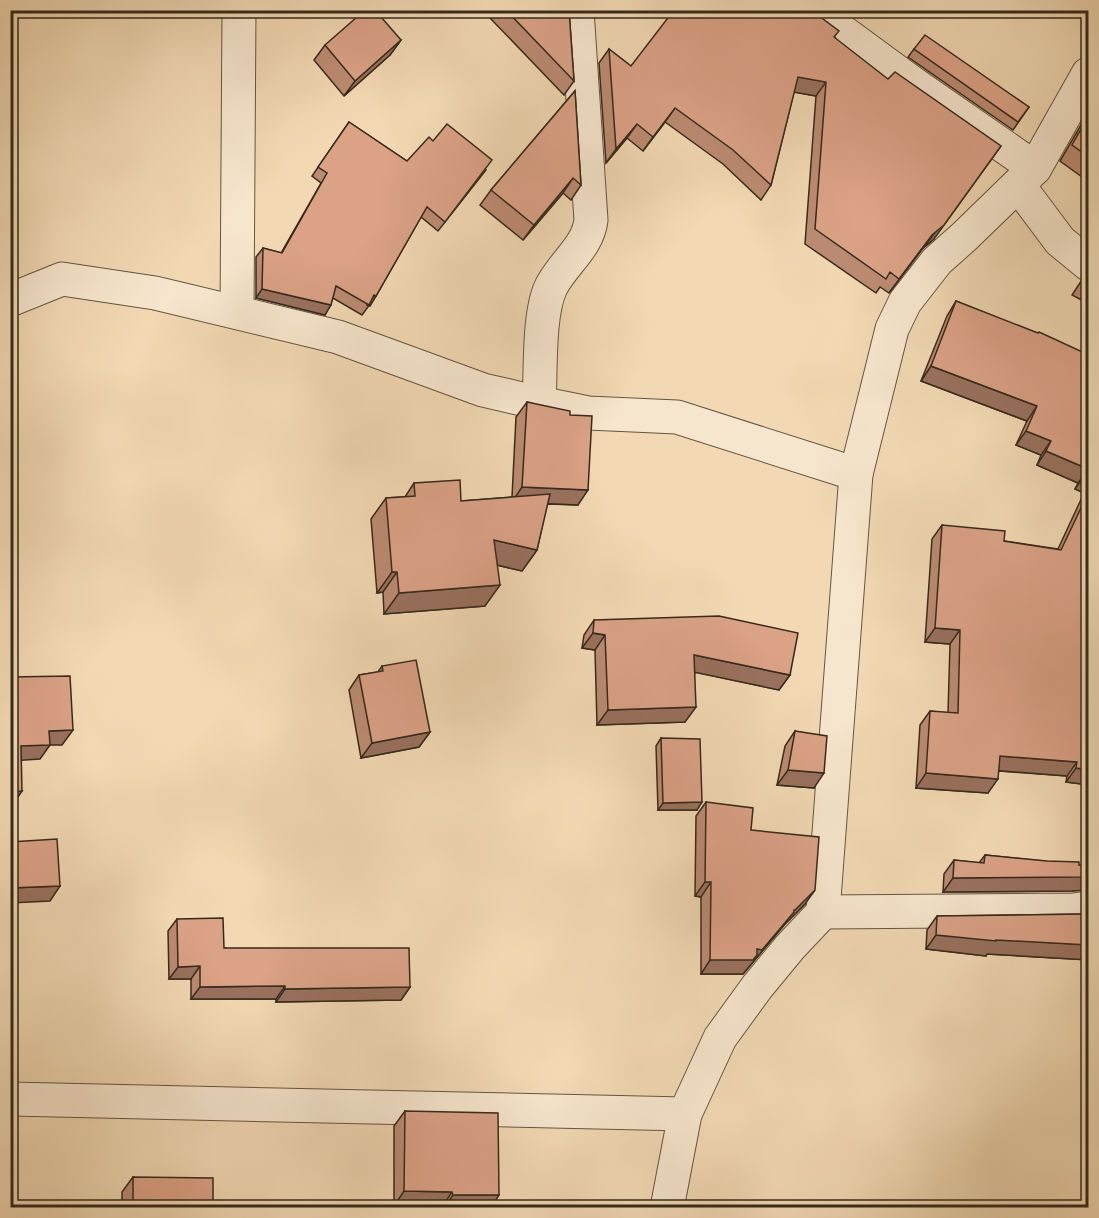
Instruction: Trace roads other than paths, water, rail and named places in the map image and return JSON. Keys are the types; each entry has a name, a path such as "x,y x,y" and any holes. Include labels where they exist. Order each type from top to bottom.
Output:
{"street":[{"path":"237,312 238,10"},
{"path":"540,403 543,322 550,289 587,237 591,220 577,10"},
{"path":"813,10 914,84 1026,176 1060,241 1089,264"},
{"path":"667,1208 685,1114 720,1038 757,987 823,912 856,474 892,329 905,302 937,261 1026,176 1089,74"},
{"path":"10,300 62,279 154,293 338,337 483,390 588,413 677,417 856,474"},
{"path":"823,912 1089,908"},
{"path":"10,1099 685,1114"}]}
